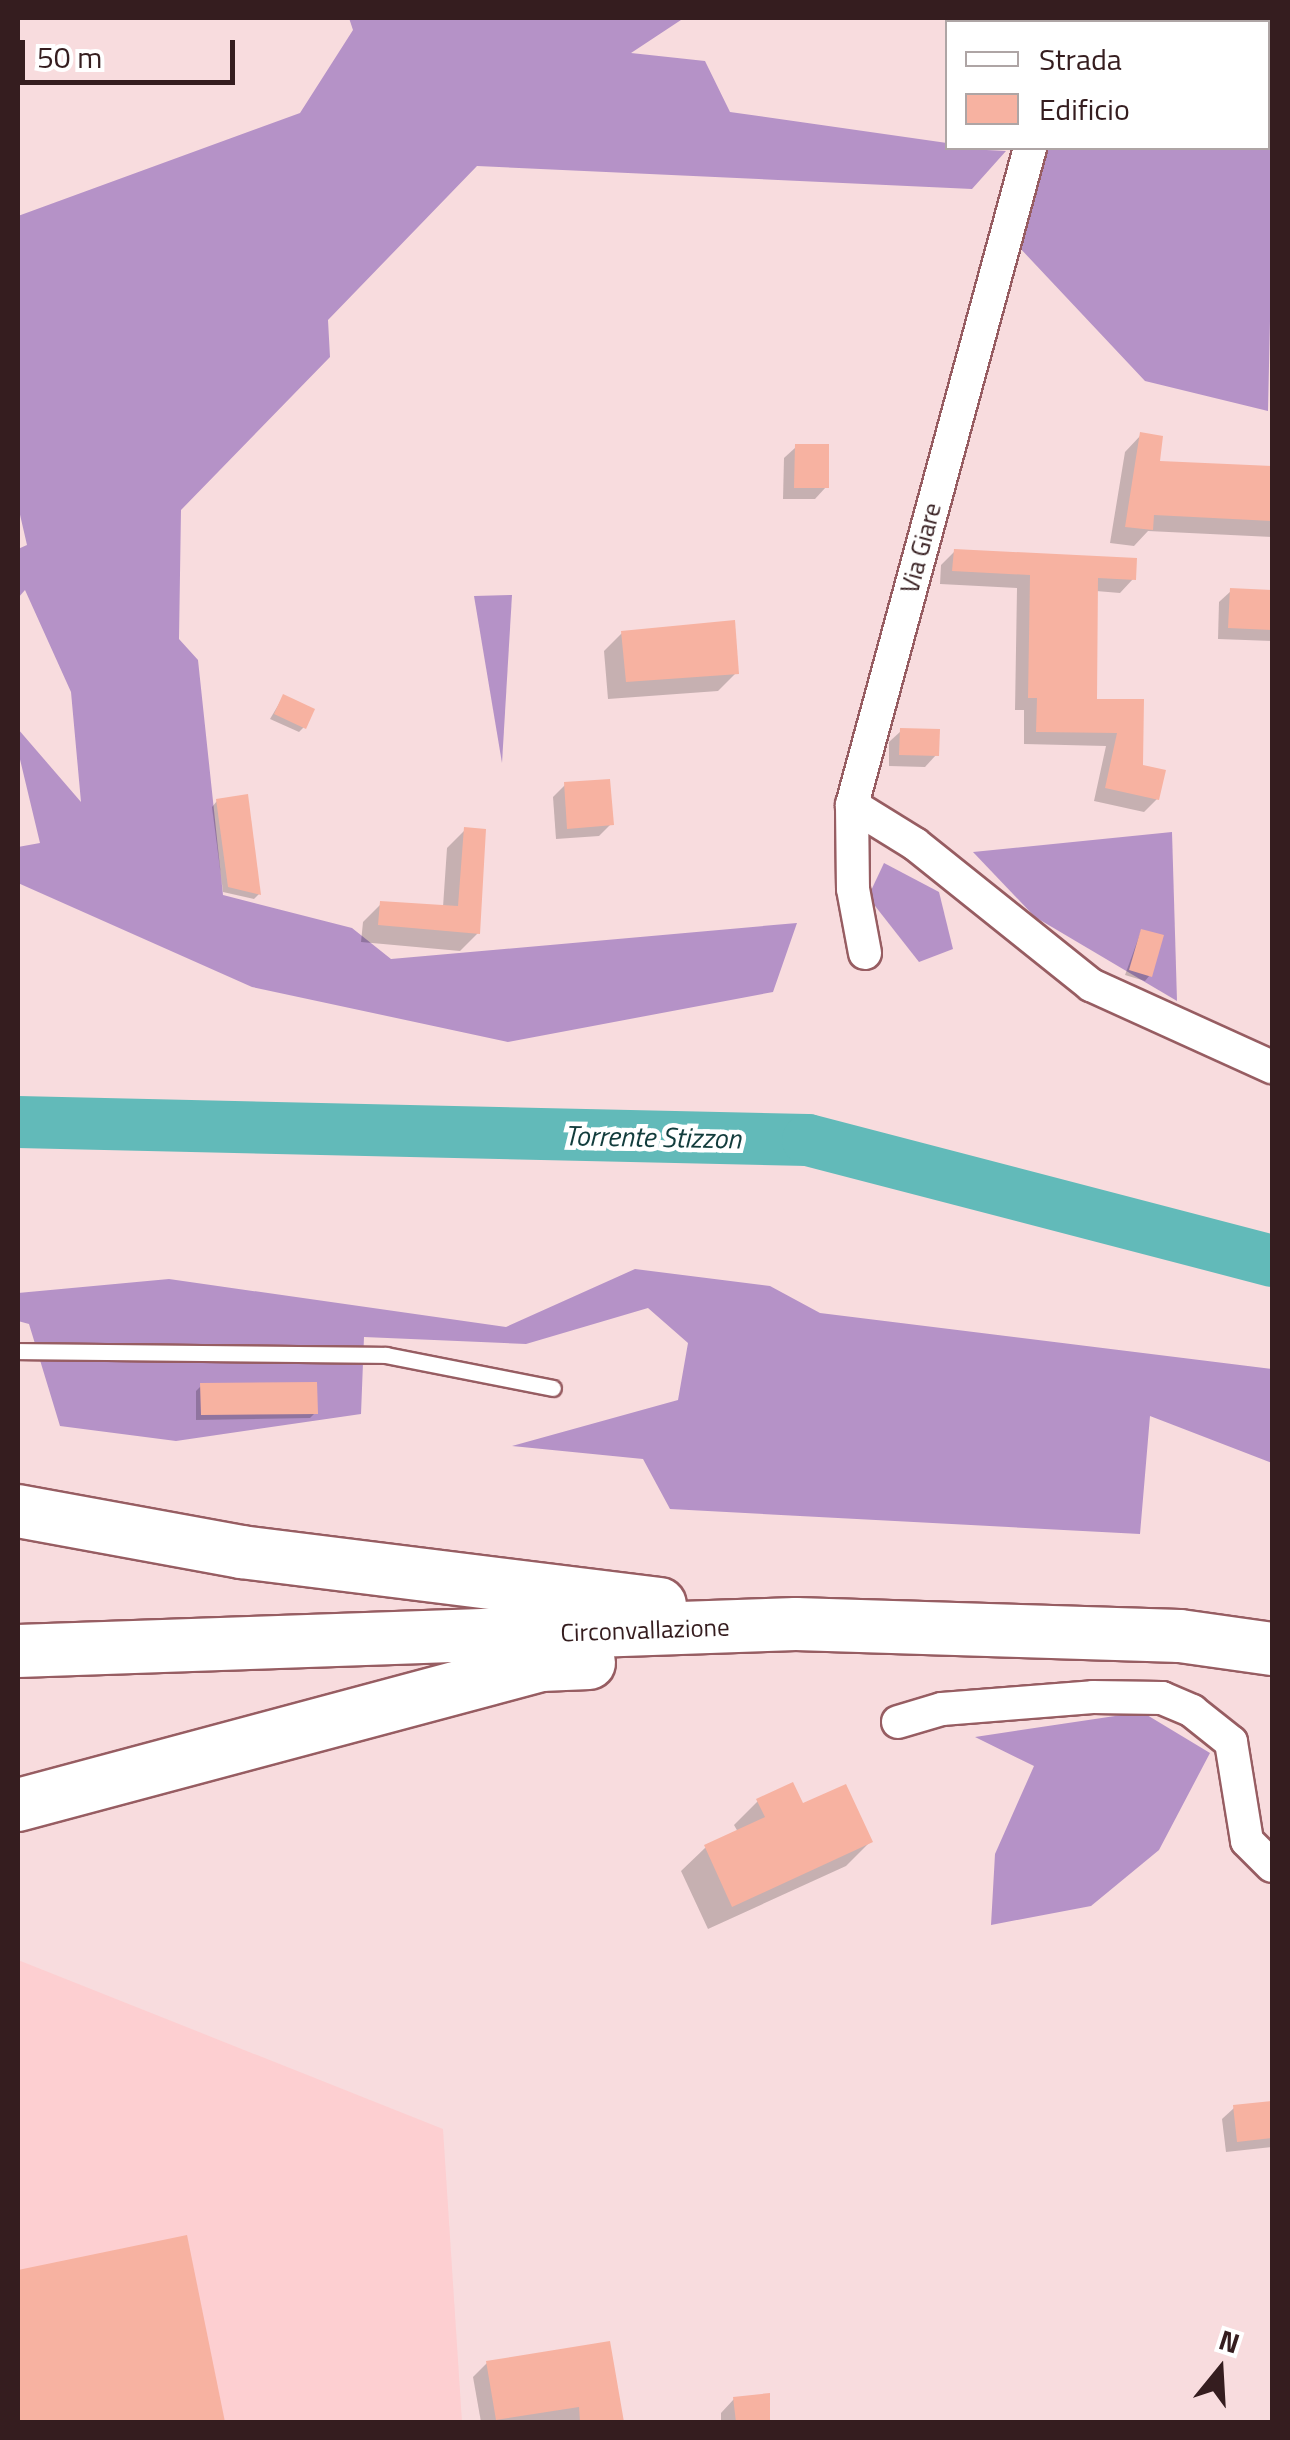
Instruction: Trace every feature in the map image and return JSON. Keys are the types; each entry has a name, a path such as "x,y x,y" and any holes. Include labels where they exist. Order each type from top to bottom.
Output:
{"highway":[{"path":"18,1511 240,1552 688,1607 720,1627 680,1657 541,1666 18,1805"},
{"name":"Circonvallazione","path":"18,1651 720,1627 1029,1628 1180,1636 1272,1649"}],"street":[{"name":"Via Giare","path":"865,952 853,889 852,804 1029,150"},
{"path":"852,804 916,844 1090,985 1272,1067"},
{"path":"898,1722 942,1709 1092,1697 1162,1698 1192,1711 1231,1742 1247,1842 1272,1866"}],"lane":[{"path":"18,1352 386,1355 552,1388"}],"shaded area":[{"path":"349,18 684,18 631,53 705,61 730,112 945,143 945,150 1006,151 972,189 477,166 328,320 330,357 181,510 179,639 198,660 223,895 352,928 391,959 797,923 773,992 508,1042 252,987 18,883 18,847 40,843 18,751 18,729 81,802 71,692 25,590 18,598 18,549 27,545 18,506 18,216 300,113 353,30"},
{"path":"1270,102 1272,231 1268,411 1145,381 1018,246 1045,150 1270,150"},
{"path":"512,595 502,763 474,596"},
{"path":"1172,832 1177,1001 1035,917 973,852"},
{"path":"884,863 939,892 953,949 919,962 868,897"},
{"path":"635,1269 770,1286 820,1313 1272,1369 1272,1463 1150,1416 1140,1534 670,1509 643,1459 512,1446 678,1400 688,1343 648,1308 526,1344 364,1337 361,1414 176,1441 60,1426 29,1324 18,1321 18,1293 169,1279 506,1327"},
{"path":"1142,1712 1210,1753 1159,1850 1091,1906 991,1925 995,1854 1034,1766 975,1737"},
{"path":"18,1960 443,2129 462,2422 18,2422"}],"building":[{"path":"1140,432 1163,436 1160,461 1272,466 1272,521 1154,515 1153,530 1125,527"},
{"path":"795,444 829,444 829,488 794,488"},
{"path":"954,549 1137,558 1136,580 1098,578 1097,699 1144,699 1143,765 1166,770 1159,800 1105,788 1117,733 1036,732 1037,698 1028,698 1030,575 952,571"},
{"path":"1230,588 1272,590 1272,630 1228,628"},
{"path":"735,620 739,674 626,682 621,631"},
{"path":"283,694 315,709 306,729 274,714"},
{"path":"900,728 940,729 939,756 899,755"},
{"path":"610,779 614,825 567,829 564,782"},
{"path":"248,794 261,895 228,887 216,799"},
{"path":"464,827 486,829 480,934 378,925 380,901 458,906"},
{"path":"1141,929 1164,935 1152,977 1129,970"},
{"path":"317,1382 318,1414 201,1415 200,1383"},
{"path":"793,1782 803,1803 846,1784 873,1842 732,1907 704,1845 765,1817 756,1799"},
{"path":"1272,2101 1272,2138 1237,2142 1233,2105"},
{"path":"187,2235 225,2422 18,2422 18,2270"},
{"path":"610,2341 624,2422 580,2422 579,2407 496,2420 486,2361"},
{"path":"770,2393 770,2422 736,2422 733,2397"}],"waterway":[{"name":"Torrente Stizzon","path":"18,1122 808,1140 1272,1261"}]}
